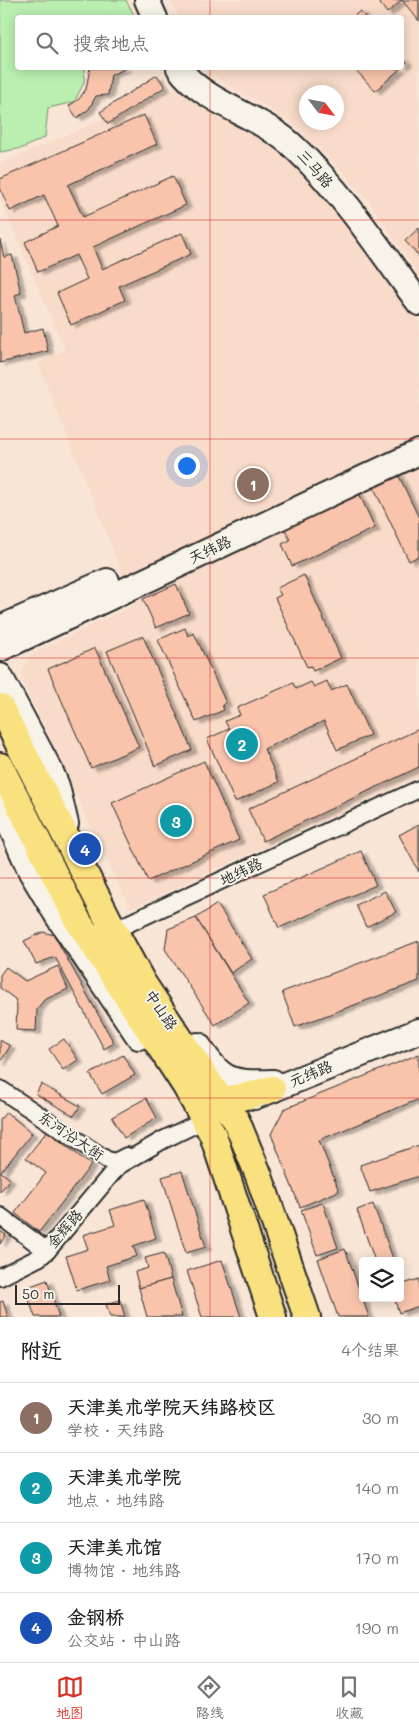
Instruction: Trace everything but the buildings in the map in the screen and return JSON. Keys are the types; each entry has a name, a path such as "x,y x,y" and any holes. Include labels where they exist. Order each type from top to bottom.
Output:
{"main road":[{"name":"中山路","path":"0,707 112,927 142,982 218,1107 218,1146 273,1317"},
{"name":"中山路","path":"0,766 68,919 185,1084 236,1120 259,1176 306,1317"},
{"path":"218,1107 272,1086"}],"street":[{"path":"147,0 154,15"},
{"path":"156,0 164,15"},
{"name":"三马路","path":"182,70 194,84 270,128 294,146 346,204 419,303"},
{"name":"三马路","path":"190,70 197,79 208,88 270,120 304,147 354,202 419,289"},
{"name":"天纬路","path":"0,628 115,577 419,435"},
{"name":"天纬路","path":"0,649 419,452"},
{"path":"0,676 51,772 70,842"},
{"name":"地纬路","path":"68,919 112,927 125,926 419,789"},
{"path":"0,803 31,872 68,919 165,1076 176,1090 218,1107"},
{"path":"126,952 150,977 214,1069 234,1081 272,1086"},
{"name":"元纬路","path":"272,1086 419,1024"},
{"name":"元纬路","path":"272,1086 419,1031"},
{"name":"东河沿大街","path":"0,1089 107,1160 116,1162 218,1107"},
{"name":"东河沿大街","path":"118,1166 218,1107"},
{"name":"金辉路","path":"0,1277 40,1257 47,1251 118,1166"},
{"path":"0,1216 47,1251"}],"shaded area":[{"path":"170,0 419,0 419,276 369,201 345,174 299,130 344,130 344,85 299,85 299,130 289,120 207,73 205,70 404,70 404,15 178,15"},
{"path":"184,84 270,135 342,211 419,318 419,776 130,909 22,680 22,673 28,658 36,652 135,604 38,363 65,350 0,198 0,164"}],"green space":[{"path":"0,0 126,0 134,15 15,15 15,70 85,70 84,83 74,102 48,108 45,137 23,148 0,152"}],"place":[{"name":"天津美术学院天纬路校区","path":"253,484"},
{"name":"天津美术学院","path":"242,744"},
{"name":"天津美术馆","path":"176,821"},
{"name":"金钢桥","path":"85,849"}]}
